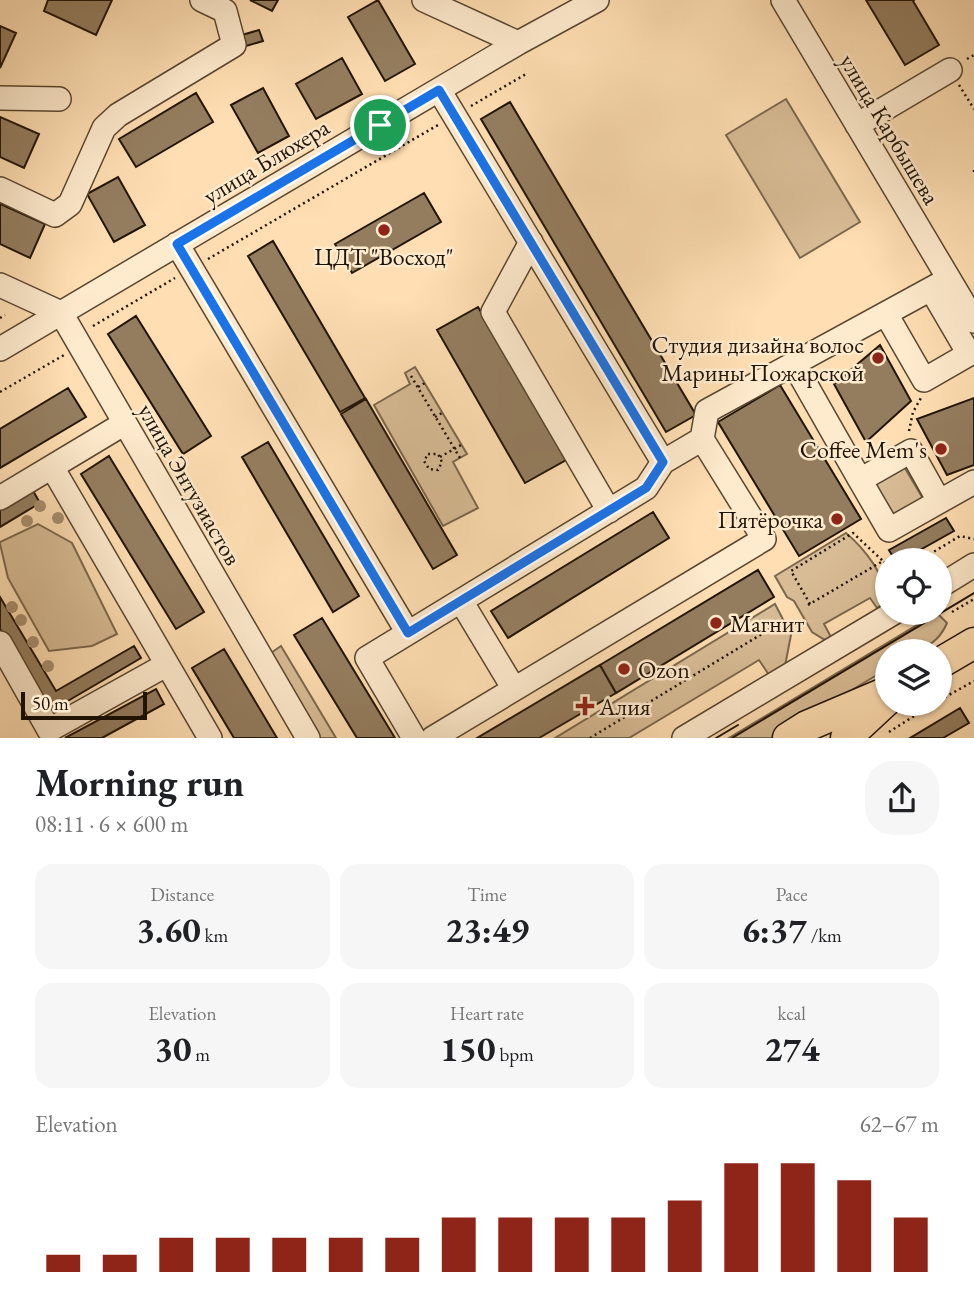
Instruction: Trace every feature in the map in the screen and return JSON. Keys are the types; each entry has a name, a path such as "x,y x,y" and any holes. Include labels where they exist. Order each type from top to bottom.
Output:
{"main road":[{"path":"952,656 974,643"},
{"path":"788,738 807,726 875,697"},
{"path":"846,738 875,710"}],"street":[{"path":"0,189 55,215 70,204 104,128 118,115 234,45 225,11 202,0"},
{"path":"424,0 518,43"},
{"name":"улица Блюхера","path":"0,349 518,43 559,9 597,0"},
{"name":"улица Карбышева","path":"783,0 857,125 940,284 974,321"},
{"path":"857,125 950,70"},
{"path":"439,90 663,462"},
{"path":"0,98 59,99"},
{"path":"531,242 493,312 609,511"},
{"path":"177,244 408,633"},
{"path":"433,738 764,539 702,439 707,411 940,284 971,359 924,380 886,314"},
{"path":"0,285 61,313"},
{"name":"улица Энтузиастов","path":"61,313 308,738"},
{"path":"794,364 889,530 974,482"},
{"path":"0,498 125,423"},
{"path":"414,738 367,658 646,488 663,462 702,439"},
{"path":"860,480 911,452 939,501"},
{"path":"51,467 210,738"},
{"path":"952,579 974,565"},
{"path":"461,601 514,690"},
{"path":"684,738 875,624"},
{"path":"0,643 49,730 166,665"}],"path":[{"path":"89,328 526,74"},
{"path":"0,318 5,315"},
{"path":"0,392 66,353"},
{"path":"411,376 460,458"},
{"path":"911,452 911,422 923,391 924,380"},
{"path":"418,387 425,383"},
{"path":"435,417 442,413"},
{"path":"440,457 461,445"},
{"path":"429,454 438,454 440,457 442,461 438,470 429,469 424,461 429,454"},
{"path":"853,533 883,561 809,604 791,571 853,533"},
{"path":"940,548 960,536 974,539"},
{"path":"952,612 974,600"},
{"path":"590,738 785,620"},
{"path":"952,693 974,681"},
{"path":"879,738 914,716"}],"shaded area":[{"path":"786,99 860,222 800,258 726,135"},
{"path":"415,367 467,454 453,462 478,508 443,526 374,405 410,384 405,373"},
{"path":"903,465 925,502 892,522 871,485"},
{"path":"38,524 72,543 117,634 92,646 49,651 8,578 0,544"},
{"path":"846,533 875,566 875,605 870,598 824,624 831,637 825,640 812,632 775,576"},
{"path":"775,604 791,635 785,666 769,675 759,660 629,738 555,738"},
{"path":"917,625 946,625 936,639 894,639"},
{"path":"281,646 336,738 312,738 271,653"},
{"path":"875,650 875,676 771,738 729,738"}],"building":[{"path":"48,0 112,0 96,35 44,11"},
{"path":"250,0 278,0 272,11"},
{"path":"378,0 415,64 385,81 348,17"},
{"path":"866,0 914,0 939,45 905,65"},
{"path":"0,26 16,33 0,68"},
{"path":"259,30 263,41 246,46 242,35"},
{"path":"342,58 362,94 316,119 296,84"},
{"path":"263,88 289,136 258,153 231,105"},
{"path":"196,93 213,122 136,167 119,139"},
{"path":"510,102 696,415 666,432 481,119"},
{"path":"0,117 39,134 24,168 0,157"},
{"path":"118,177 145,225 114,242 87,194"},
{"path":"424,193 441,222 352,273 335,244"},
{"path":"0,204 45,224 30,258 0,244"},
{"path":"273,241 365,398 340,412 248,256"},
{"path":"478,307 566,460 525,483 437,330"},
{"path":"136,316 211,436 183,454 108,334"},
{"path":"880,345 911,401 866,442 834,384"},
{"path":"780,385 861,519 799,556 718,422"},
{"path":"68,388 86,417 0,468 0,429"},
{"path":"974,398 974,465 947,475 917,419"},
{"path":"366,399 457,555 433,569 341,414"},
{"path":"268,442 359,596 333,612 242,457"},
{"path":"109,456 204,612 176,629 81,474"},
{"path":"32,489 40,503 0,527 0,508"},
{"path":"653,512 669,538 508,638 491,611"},
{"path":"946,518 954,531 924,548 893,548"},
{"path":"758,570 774,597 616,693 600,665"},
{"path":"0,597 56,691 134,646 141,658 49,712 0,629"},
{"path":"322,618 395,738 357,738 294,635"},
{"path":"224,649 277,738 234,738 192,668"},
{"path":"600,665 616,693 539,738 477,738"},
{"path":"156,689 164,704 102,738 65,738"},
{"path":"960,708 969,723 943,738 910,738 947,716 952,716 952,713"}],"tram line":[{"path":"732,738 974,593"},
{"path":"716,738 738,725"}],"place":[{"name":"ЦДТ \"Восход\"","path":"384,230"},
{"name":"Студия дизайна волос Марины Пожарской","path":"878,358"},
{"name":"Coffee Mem's","path":"941,449"},
{"name":"Пятёрочка","path":"837,519"},
{"name":"Магнит","path":"716,623"},
{"name":"Ozon","path":"624,669"},
{"name":"Алия","path":"585,706"}],"route":[{"path":"439,90 663,462 646,488 408,633 177,244 380,125 439,90"}]}
